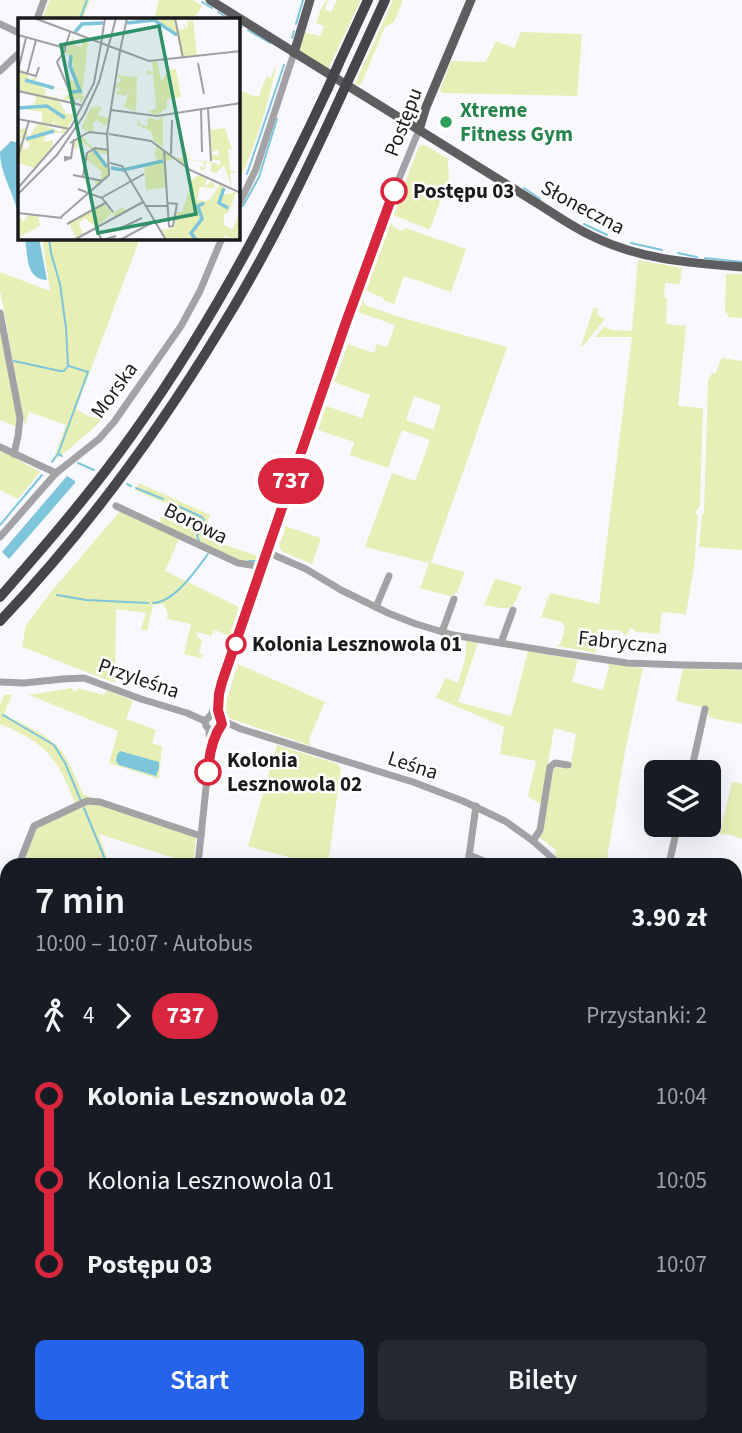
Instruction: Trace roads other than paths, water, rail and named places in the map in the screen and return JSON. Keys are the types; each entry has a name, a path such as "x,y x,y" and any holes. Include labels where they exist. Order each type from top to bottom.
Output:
{"highway":[{"path":"0,597 118,454 177,368 253,241 277,195 368,0"},
{"path":"0,621 76,535 134,458 222,327 265,251 318,146 385,0"}],"main road":[{"name":"Słoneczna","path":"210,0 239,18"},
{"path":"294,53 310,0"},
{"name":"Postępu","path":"419,130 471,0"},
{"name":"Słoneczna","path":"240,19 556,216 603,241 637,254 664,260 742,267"}],"street":[{"path":"37,18 44,0"},
{"path":"0,24 18,33"},
{"path":"240,202 256,169 294,53"},
{"path":"0,71 18,54"},
{"name":"Postępu","path":"199,858 219,694 355,296 419,130"},
{"name":"Morska","path":"0,537 56,473 99,439 122,412 181,326 221,240"},
{"path":"0,313 20,418 14,454"},
{"path":"0,447 56,473"},
{"name":"Borowa","path":"116,506 238,563 261,569"},
{"name":"Fabryczna","path":"267,552 306,569 341,590 399,618 442,632 627,663 742,666"},
{"path":"376,607 389,576"},
{"path":"442,632 454,599"},
{"path":"501,643 513,610"},
{"name":"Przyleśna","path":"0,682 23,684 80,677 148,702 195,713 214,722"},
{"path":"694,760 705,709"},
{"name":"Leśna","path":"214,722 413,782 476,806 505,821 552,858"},
{"path":"533,841 540,830 550,767 555,763 568,765"},
{"path":"21,858 34,826 87,801 100,802 201,836"},
{"path":"469,858 476,806"},
{"path":"670,858 675,837"},
{"path":"469,855 476,858"}],"water":[{"path":"11,141 18,143 18,214 5,176 0,152"},
{"path":"25,240 39,240 47,280 40,279 31,271"},
{"path":"67,476 75,483 9,559 2,552"},
{"path":"120,751 159,762 156,776 119,765 116,761"}],"waterway":[{"path":"80,18 87,0"},
{"path":"296,24 303,0"},
{"path":"202,2 212,8"},
{"path":"218,12 226,17"},
{"path":"248,30 270,43"},
{"path":"292,38 294,31"},
{"path":"247,174 284,65"},
{"path":"243,206 259,177 277,119"},
{"path":"524,188 540,199"},
{"path":"584,224 607,235"},
{"path":"249,561 260,559 373,234"},
{"path":"14,361 60,371 64,371 68,366 60,284 49,240"},
{"path":"631,243 662,250"},
{"path":"678,253 697,257"},
{"path":"705,258 742,262"},
{"path":"62,456 58,454 88,372 69,366"},
{"path":"52,462 57,455"},
{"path":"78,463 94,470"},
{"path":"0,525 42,475"},
{"path":"127,484 131,486"},
{"path":"136,488 163,499"},
{"path":"169,502 202,517 204,520 197,536 199,541"},
{"path":"153,603 177,591 208,554"},
{"path":"57,595 86,600 148,603"},
{"path":"3,715 54,745 81,801"},
{"path":"84,808 105,858"}],"place":[{"name":"Xtreme Fitness Gym","path":"446,122"},
{"name":"Postępu 03","path":"394,191"},
{"name":"Kolonia Lesznowola 01","path":"236,644"},
{"name":"Kolonia Lesznowola 02","path":"208,772"}]}
